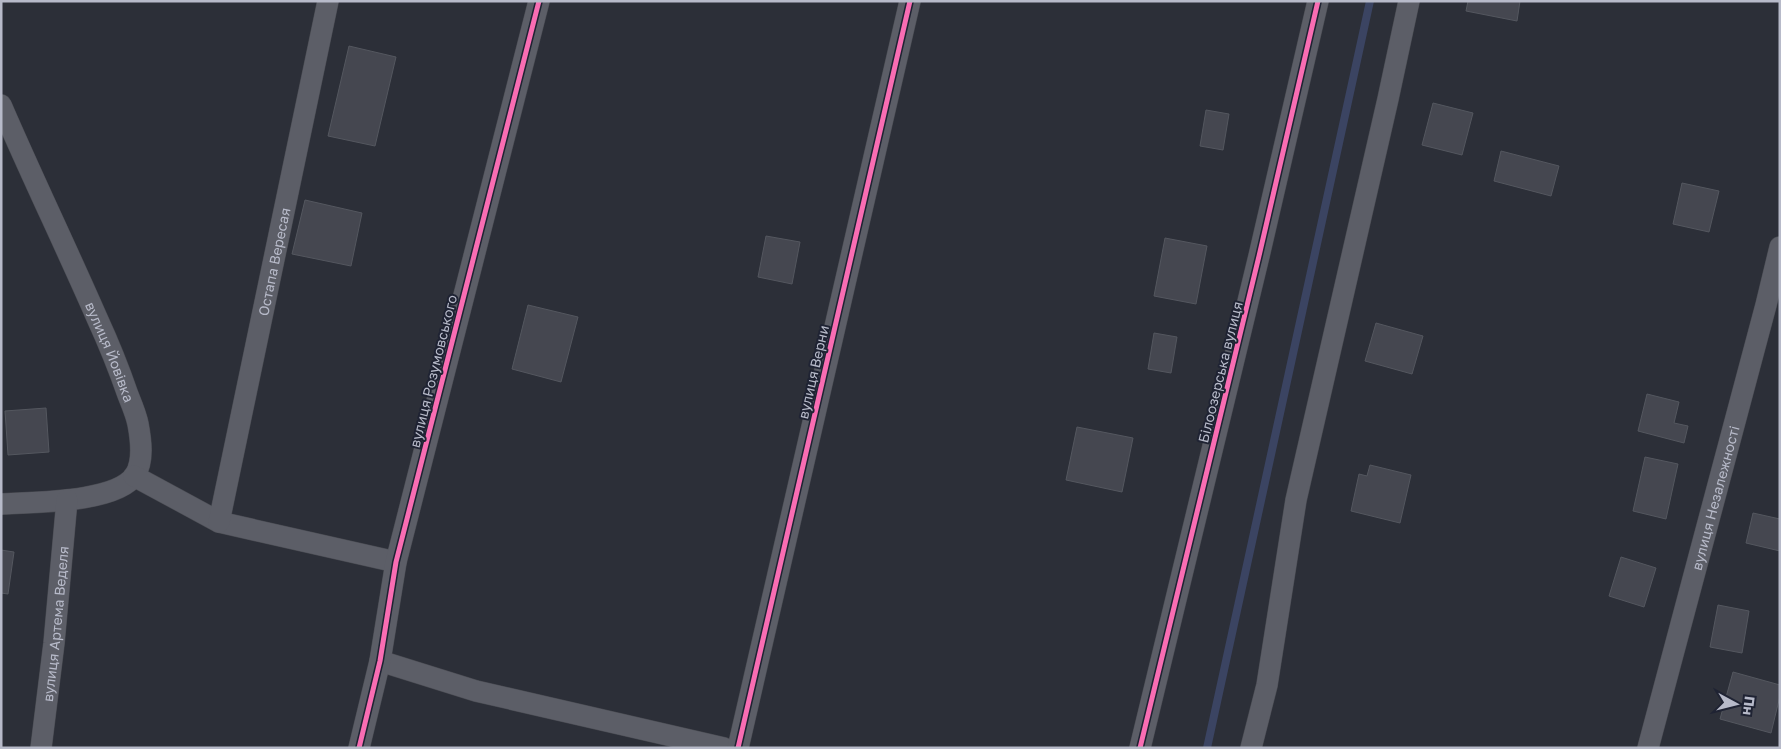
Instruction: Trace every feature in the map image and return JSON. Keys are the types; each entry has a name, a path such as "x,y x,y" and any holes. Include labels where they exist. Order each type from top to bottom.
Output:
{"street":[{"name":"Остапа Вересая","path":"219,522 328,1"},
{"name":"вулиця Розумовського","path":"359,748 380,661 396,562 539,1"},
{"name":"вулиця Верни","path":"738,748 910,1"},
{"name":"Білоозерська вулиця","path":"1140,748 1259,256 1318,1"},
{"path":"1251,748 1267,685 1296,500 1409,1"},
{"name":"вулиця Йовівка","path":"1,105 118,365 138,422 141,454 134,476"},
{"name":"вулиця Незалежності","path":"1648,748 1773,307 1780,247"},
{"path":"1,504 67,500 109,493 124,485 134,476 219,522 396,562"},
{"name":"вулиця Артема Веделя","path":"41,748 54,643 67,500"},
{"path":"380,661 476,691 724,748"}],"building":[{"path":"1468,1 1520,1 1517,21 1466,11"},
{"path":"349,46 396,57 375,146 328,136"},
{"path":"1433,103 1473,113 1462,155 1422,145"},
{"path":"1206,110 1229,114 1223,150 1200,146"},
{"path":"1501,151 1559,166 1551,196 1494,181"},
{"path":"1682,183 1719,191 1709,232 1673,224"},
{"path":"305,200 362,213 351,266 292,254"},
{"path":"766,236 800,242 792,284 758,277"},
{"path":"1165,238 1207,246 1196,304 1154,296"},
{"path":"528,305 578,317 561,382 512,369"},
{"path":"1376,323 1423,336 1412,374 1365,361"},
{"path":"1154,333 1177,337 1171,373 1148,369"},
{"path":"1647,394 1679,402 1674,423 1688,426 1684,443 1638,431"},
{"path":"46,408 49,452 8,455 5,411"},
{"path":"1077,427 1133,438 1122,492 1066,480"},
{"path":"1645,457 1678,464 1666,519 1633,511"},
{"path":"1370,465 1411,475 1400,523 1351,511 1359,474 1367,476"},
{"path":"1753,513 1780,519 1780,551 1746,543"},
{"path":"1,550 14,552 8,594 1,593"},
{"path":"1621,557 1656,568 1644,607 1609,596"},
{"path":"1718,605 1749,611 1742,653 1710,647"},
{"path":"1733,672 1780,685 1780,696 1771,733 1720,719"}],"waterway":[{"path":"1207,748 1370,1"}],"cycle path":[{"path":"359,748 380,661 396,562 539,1"},
{"path":"738,748 910,1"},
{"path":"1140,748 1259,256 1318,1"}]}
